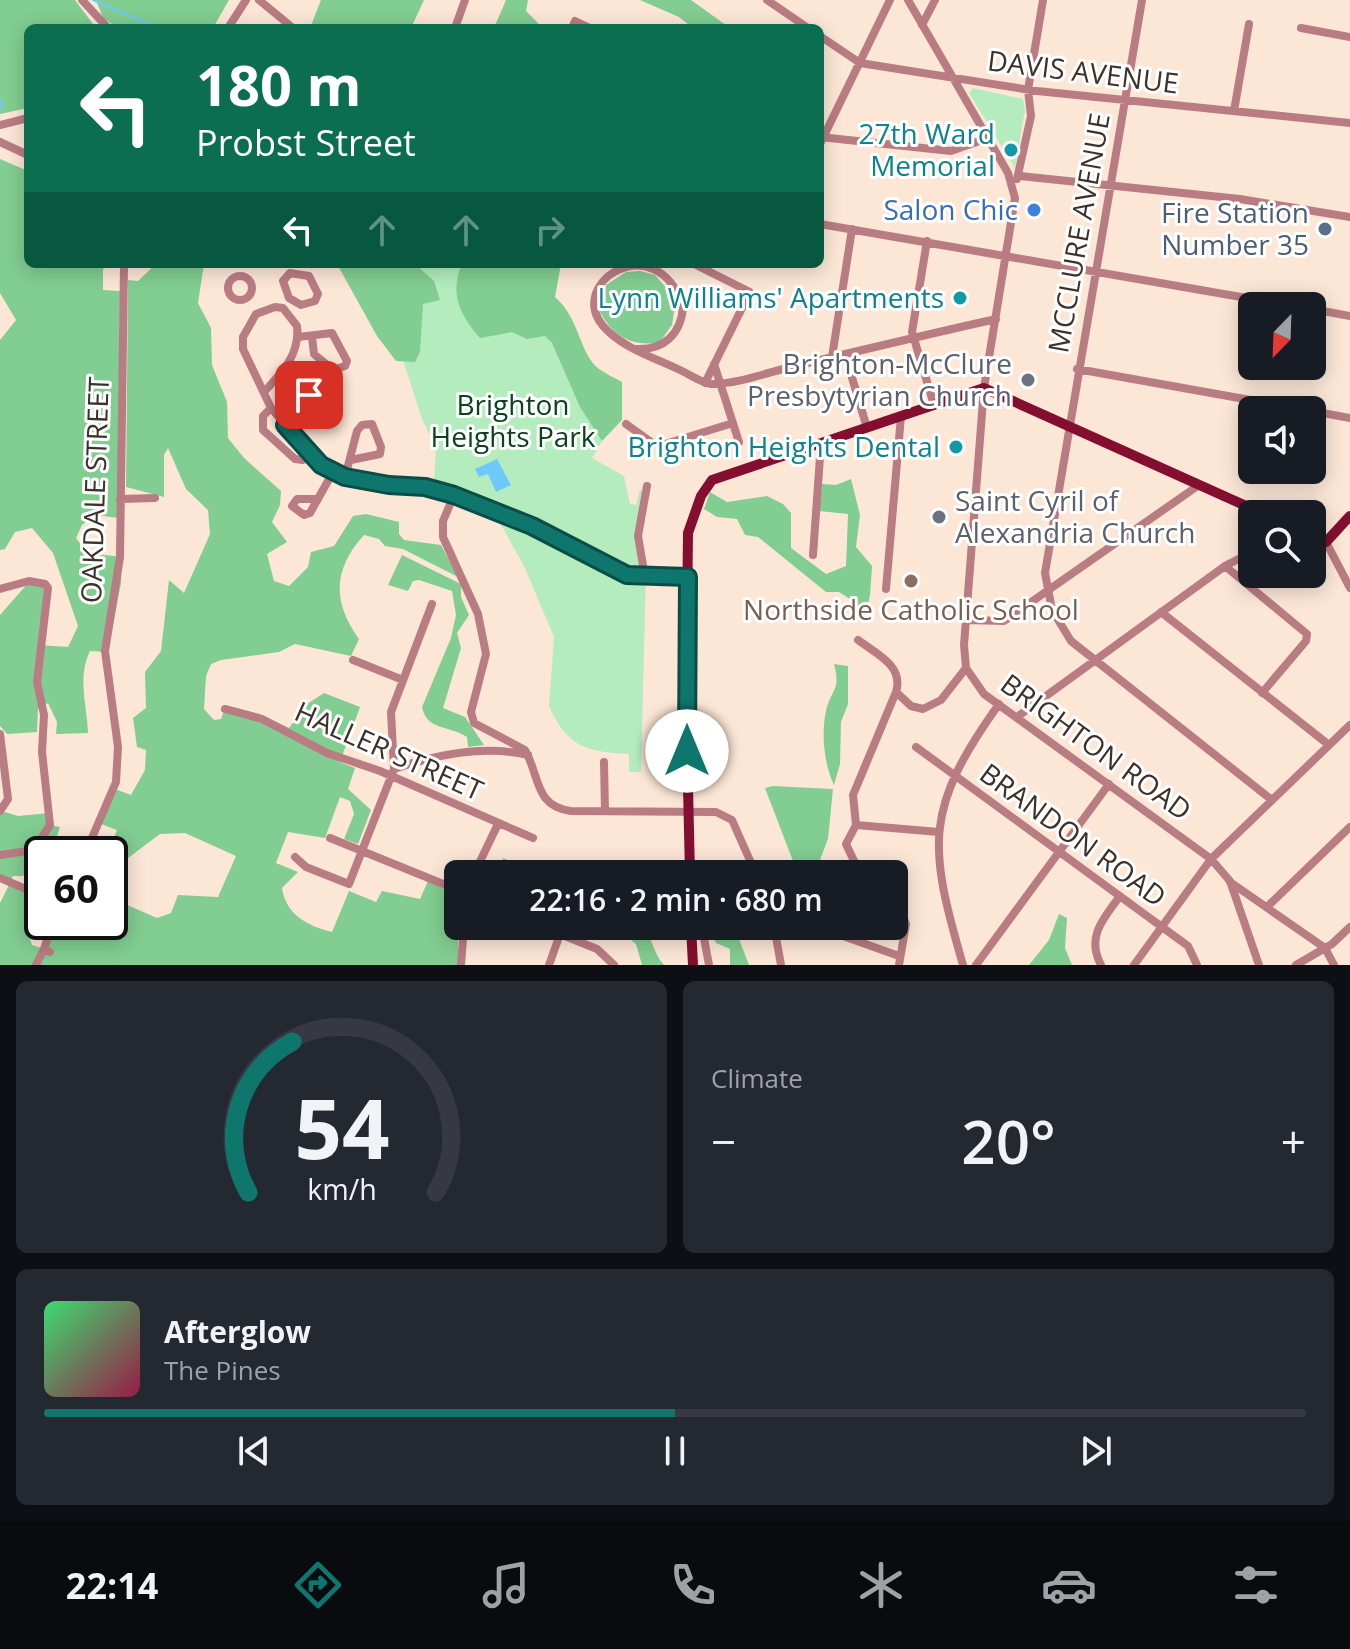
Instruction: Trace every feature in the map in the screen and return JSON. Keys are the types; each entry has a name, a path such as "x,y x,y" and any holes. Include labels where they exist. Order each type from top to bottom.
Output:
{"main road":[{"path":"690,860 688,533 707,484 716,477 984,388 1238,502"},
{"path":"1326,533 1350,516"},
{"path":"693,940 693,965"}],"street":[{"path":"82,0 104,24"},
{"path":"231,24 246,0"},
{"path":"259,0 288,24"},
{"path":"456,24 465,0"},
{"path":"767,0 802,24"},
{"path":"824,135 890,0"},
{"name":"BRIGHTON ROAD","path":"908,0 1012,183 1014,207 984,388 966,620 966,668 978,687 999,704 1211,859 1230,881 1259,965"},
{"path":"922,25 935,0"},
{"path":"1012,183 1020,176 1031,116 1028,90 1043,0"},
{"name":"MCCLURE AVENUE","path":"1142,0 1047,549 1048,592 1052,610 1062,629 1094,659 1272,800"},
{"path":"1234,111 1249,24"},
{"path":"1301,28 1350,37"},
{"name":"DAVIS AVENUE","path":"824,39 860,63 953,78 1124,101 1350,123"},
{"path":"0,125 24,119"},
{"path":"824,139 951,151 988,138"},
{"path":"0,142 24,153"},
{"path":"1020,176 1240,199 1350,217"},
{"path":"824,225 1238,296"},
{"path":"832,357 852,229"},
{"path":"927,241 913,339 934,405"},
{"name":"OAKDALE STREET","path":"93,836 116,782 116,733 105,651 119,584 124,268"},
{"path":"619,268 603,278 595,300 596,312 607,332 705,383 720,383 996,319"},
{"path":"637,349 662,346 675,333 682,318 683,307 673,284 659,268"},
{"path":"702,268 750,292 705,383"},
{"path":"308,274 317,299 305,305 289,298 285,291 285,276 308,274"},
{"path":"283,308 289,298"},
{"path":"241,300 256,314"},
{"path":"264,392 286,367 298,337 293,316 283,308 256,314 243,337 243,349 271,408 310,454 333,472 345,477 389,485 425,487 454,495 532,526 613,570 645,577 688,577"},
{"path":"1326,312 1350,316"},
{"path":"298,337 332,333 347,361 345,366 333,370 314,354 312,337"},
{"path":"845,354 867,428"},
{"path":"714,364 739,442"},
{"path":"1077,369 1238,397"},
{"path":"271,408 263,416 263,430 295,459 303,460 310,454"},
{"path":"285,425 300,413"},
{"path":"1326,413 1350,418"},
{"path":"886,589 901,416"},
{"path":"626,424 651,442 662,445 733,423"},
{"path":"345,477 357,431 362,425 372,424 381,447 380,454 351,460"},
{"path":"813,555 821,443"},
{"path":"318,499 333,472"},
{"path":"966,620 1002,622 1199,485"},
{"path":"645,577 638,536 647,486"},
{"path":"454,495 443,521 443,537 478,614 486,654 471,718 480,727 520,745 528,755 541,795 548,804 564,810 716,812 732,820 750,860"},
{"path":"120,499 155,498"},
{"path":"1326,552 1350,588"},
{"path":"1017,717 1094,659 1238,559"},
{"path":"1225,566 1305,629 1306,641 1262,693"},
{"path":"0,589 29,581 45,584 48,588 37,682 44,715 42,752 50,825 34,850 0,855"},
{"path":"295,857 306,867 349,884 392,772 390,717 432,604"},
{"path":"1161,612 1329,745"},
{"path":"854,860 846,844 856,825 855,788 899,681 895,668 858,640"},
{"path":"353,660 403,680"},
{"path":"896,692 911,706 923,709 934,706 966,668"},
{"path":"963,965 942,892 939,832 953,774 999,704"},
{"name":"HALLER STREET","path":"225,709 262,719 327,753 392,772 533,838"},
{"path":"1134,965 1211,859 1350,725"},
{"path":"0,734 8,799 0,811"},
{"name":"BRANDON ROAD","path":"916,747 1188,946 1197,965"},
{"path":"392,772 443,756 494,751 528,755"},
{"path":"604,762 605,811"},
{"path":"976,965 1109,784"},
{"path":"481,860 498,824"},
{"path":"856,825 939,832"},
{"path":"1269,905 1350,827"},
{"path":"330,838 444,884"},
{"path":"0,878 24,888"},
{"path":"1230,881 1269,905 1325,948 1334,965"},
{"path":"1101,965 1096,955 1096,928 1120,896"},
{"path":"1296,965 1325,948 1350,927"},
{"path":"36,965 47,950 49,940"},
{"path":"461,965 463,940"},
{"path":"549,965 558,940"},
{"path":"575,940 597,949 614,965"},
{"path":"704,940 709,965"},
{"path":"777,940 781,965"},
{"path":"849,940 899,961 903,940"}],"green space":[{"path":"0,0 75,0 93,24 24,24 24,109 0,114"},
{"path":"96,0 229,0 215,24 112,24 103,18"},
{"path":"321,0 424,0 413,24 312,24"},
{"path":"506,0 528,0 526,11 538,23 538,24 496,24"},
{"path":"640,0 691,0 724,24 688,24"},
{"path":"973,88 1023,99 1025,110 1015,168 969,93"},
{"path":"0,159 24,169 24,268 106,268 103,269 103,290 120,291 118,518 96,515 82,525 76,538 87,553 122,557 121,583 108,652 90,651 84,671 88,733 56,734 57,722 48,703 38,709 37,732 7,734 0,726 0,615 29,582 47,589 39,645 68,647 78,626 53,553 32,528 15,532 5,549 0,550 0,340 16,320 0,293"},
{"path":"152,268 203,268 198,303 211,328 212,365 227,402 228,438 244,458 281,491 280,505 272,522 287,542 267,554 274,581 289,586 308,567 311,552 334,546 353,516 366,514 399,522 399,534 404,540 441,545 458,577 403,549 385,546 379,539 364,535 346,560 340,586 344,612 359,639 351,656 295,644 279,652 221,660 211,664 206,676 204,709 214,720 221,719 226,705 260,714 289,728 307,704 324,693 360,707 340,762 355,768 348,789 371,810 358,844 344,839 354,814 350,801 340,797 325,838 288,832 276,863 298,872 282,888 284,897 300,918 332,932 349,891 376,902 382,891 420,899 428,881 444,889 444,940 458,940 458,965 40,965 50,940 128,940 128,905 157,918 171,913 178,895 218,897 236,856 185,833 160,834 128,858 128,836 115,836 117,830 101,824 115,789 131,795 145,770 146,750 137,747 133,718 146,708 145,672 161,651 169,580 184,593 210,534 208,510 186,489 168,448 164,455 164,497 126,487 128,280 138,281"},
{"path":"339,268 419,268 434,281 440,300 423,304 420,352 415,362 396,361 377,336"},
{"name":"Brighton Heights Park","path":"373,268 557,268 538,315 611,426 592,458 624,476 630,504 636,505 640,490 650,492 640,533 646,571 641,772 629,772 629,754 580,745 563,731 556,720 549,706 554,637 525,568 498,519 503,507 434,481 436,447 422,419"},
{"path":"461,268 560,268 555,297 570,316 592,362 622,382 622,420 602,441 580,407 552,343 545,336 527,339 512,332 480,338 459,304"},
{"path":"640,271 655,275 676,299 672,325 659,343 640,343 624,338 611,328 600,312 606,285 626,272"},
{"path":"851,479 860,515 856,547 872,566 870,596 864,618 852,614 856,603 839,592 826,592 758,537 745,535 737,519 717,517 704,509 710,492 727,502 767,496 783,504 791,513 791,548 826,574 846,566 848,514 819,511 822,484 836,485"},
{"path":"402,555 461,584 461,597 469,615 457,633 461,648 443,708 465,717 484,745 468,747 467,737 434,724 425,715 422,707 451,638 456,615 452,591 419,580 413,581 408,591 388,585"},
{"path":"834,664 848,666 848,704 841,722 840,764 834,785 826,758 824,720 836,684"},
{"path":"765,788 833,789 828,839 820,860 793,860"},
{"path":"0,813 18,816 49,813 50,825 60,827 57,836 24,836 24,874 13,876 11,880 0,876"},
{"path":"9,885 24,891 24,940 30,940 32,945 42,948 34,965 0,965 0,903"},
{"path":"1059,914 1067,918 1065,948 1072,965 1029,965 1049,940"},
{"path":"631,940 651,940 664,965 642,965 636,944"},
{"path":"714,940 739,940 749,965 730,965 730,949"}],"water":[{"path":"497,459 511,485 496,492 488,474 479,477 475,469"}],"waterway":[{"path":"93,0 149,24"},
{"path":"0,99 2,108"}],"place":[{"name":"27th Ward Memorial","path":"1011,150"},
{"name":"Salon Chic","path":"1034,210"},
{"name":"Fire Station Number 35","path":"1325,229"},
{"name":"Lynn Williams' Apartments","path":"960,298"},
{"name":"Brighton-McClure Presbytyrian Church","path":"1028,380"},
{"name":"Brighton Heights Dental","path":"956,447"},
{"name":"Saint Cyril of Alexandria Church","path":"939,517"},
{"name":"Northside Catholic School","path":"911,581"}],"route":[{"path":"309,395 306,408 285,425 321,465 333,472 367,482 425,487 474,502 532,526 627,575 688,577 687,751"}]}
